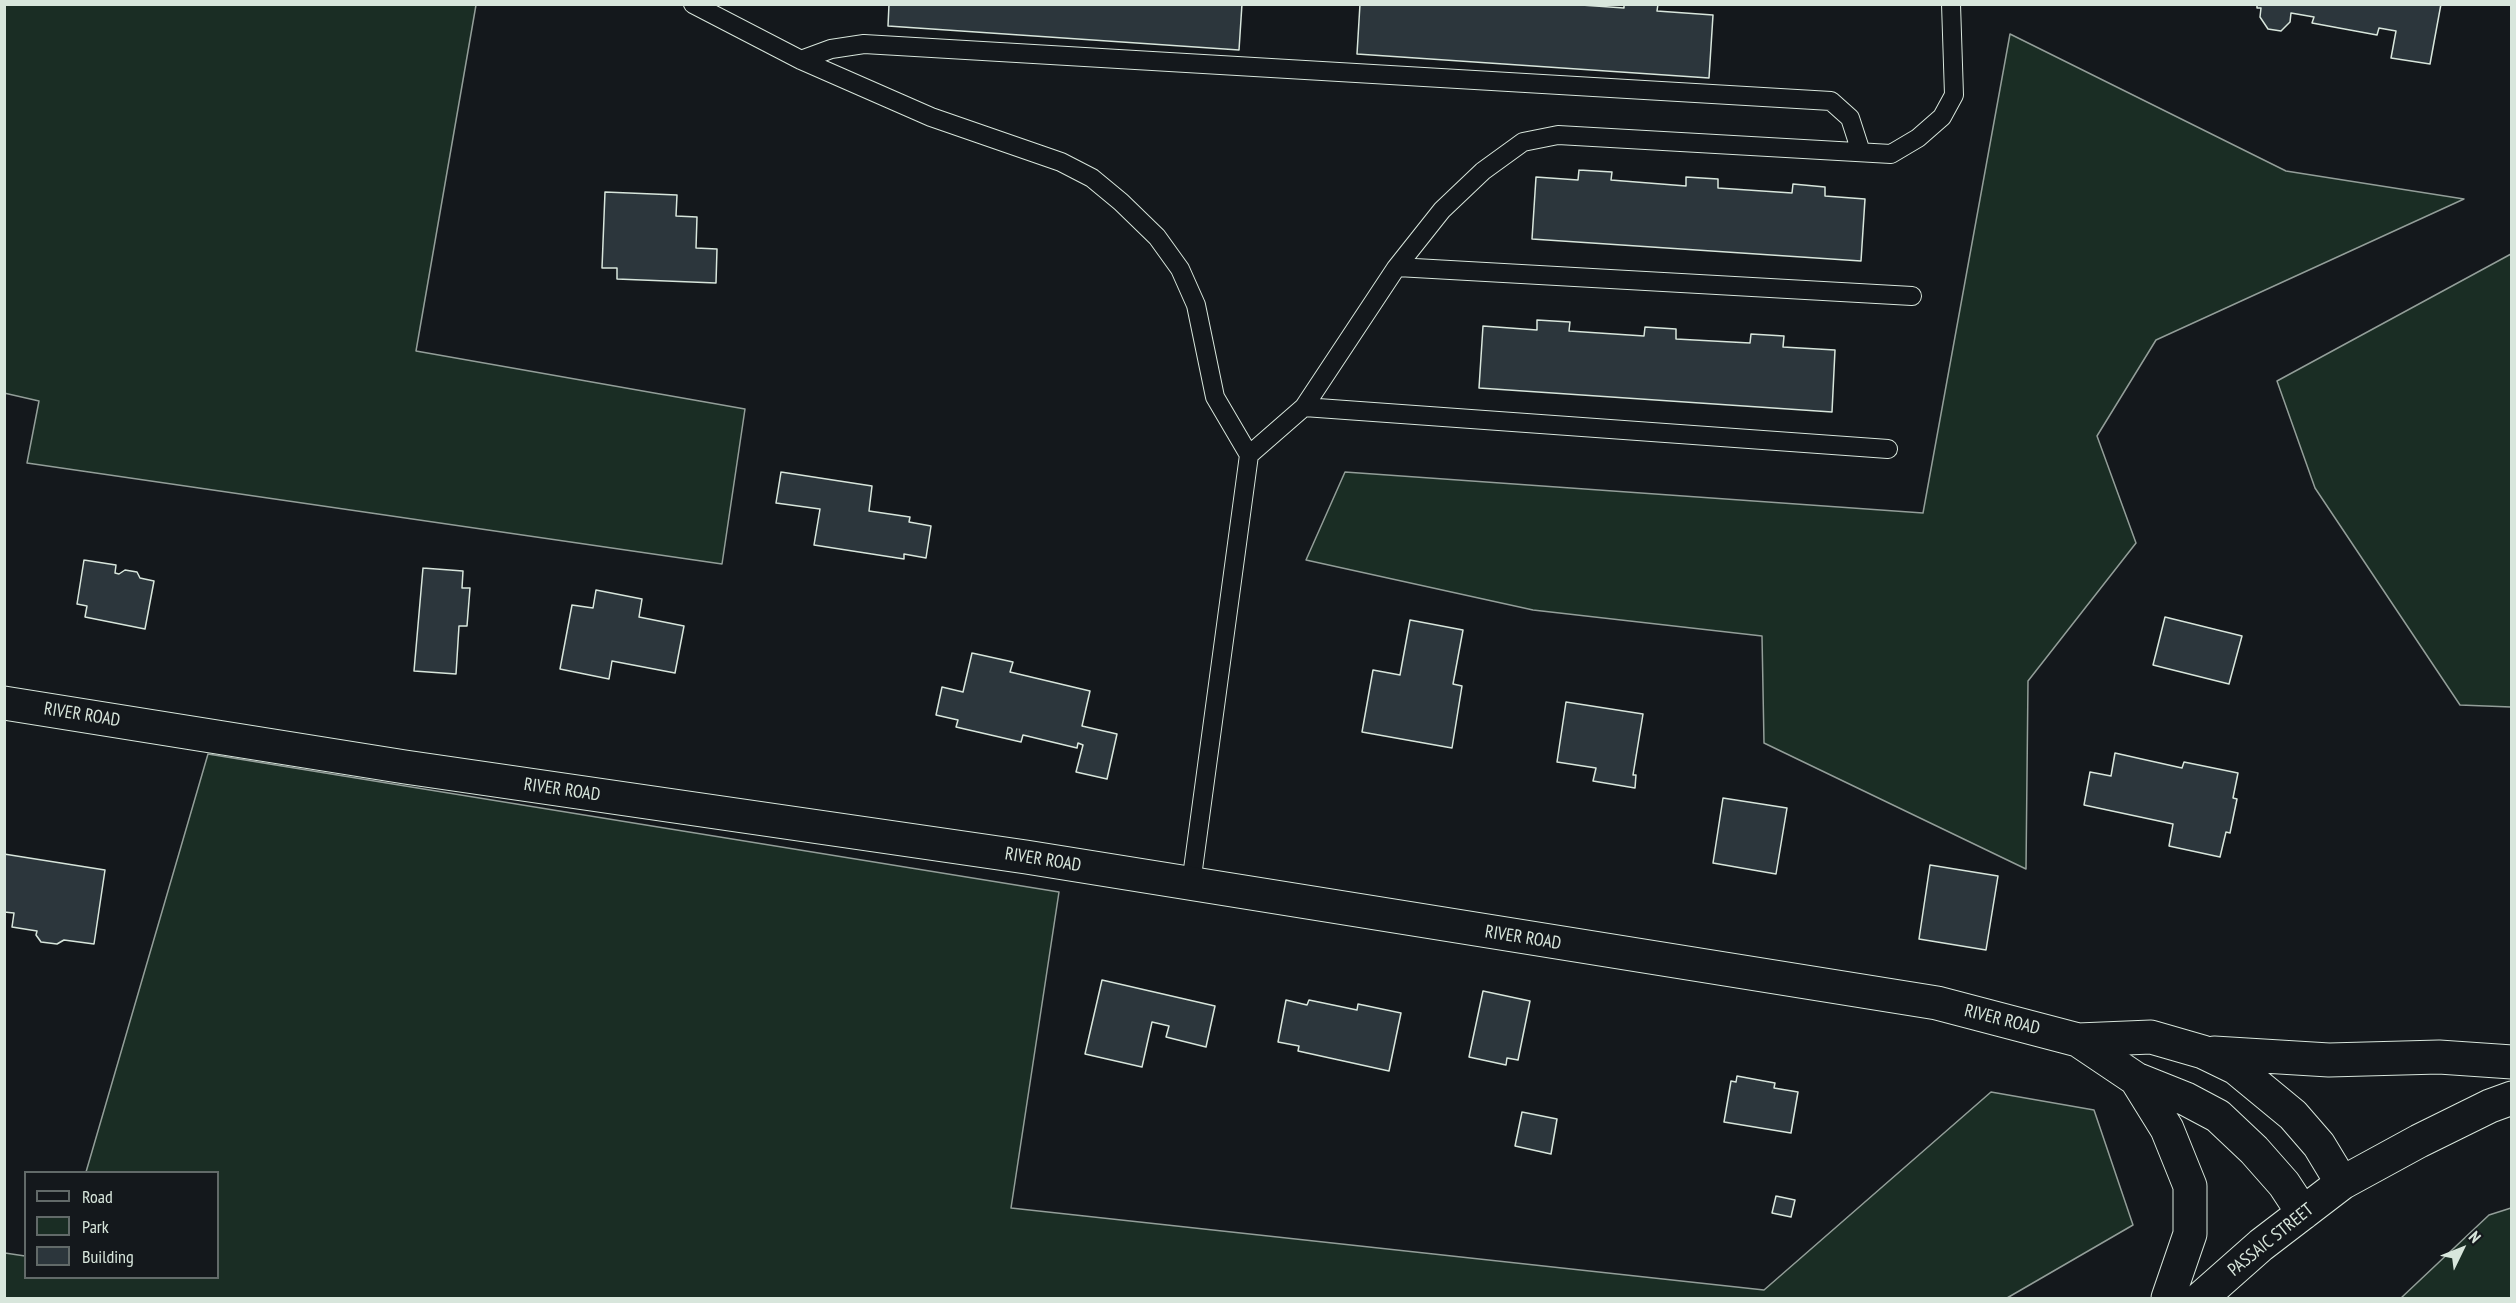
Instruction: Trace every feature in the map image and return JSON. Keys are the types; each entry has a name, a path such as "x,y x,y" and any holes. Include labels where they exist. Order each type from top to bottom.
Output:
{"street":[{"name":"RIVER ROAD","path":"4,703 417,769 1014,856 1936,1003 2078,1040"},
{"path":"2078,1040 2151,1037 2204,1052 2236,1068 2293,1115 2319,1145 2342,1183 2419,1141 2511,1098"},
{"path":"2078,1040 2136,1079 2186,1099 2218,1116 2254,1150 2284,1184 2303,1213"},
{"path":"2204,1052 2329,1060 2439,1057 2511,1062"},
{"path":"2136,1079 2167,1129 2190,1186 2190,1234 2168,1299"},
{"name":"PASSAIC STREET","path":"2201,1299 2262,1245 2342,1183"}],"lane":[{"path":"693,4 801,60 931,117 1061,162 1092,178 1121,202 1156,237 1180,269 1196,305 1215,397 1249,455 1191,884"},
{"path":"1249,455 1304,407 1397,267 1442,210 1483,171 1523,142 1558,135 1891,154 1918,138 1942,117 1954,94 1951,4"},
{"path":"801,60 831,49 864,44 1831,101 1850,118 1861,152"},
{"path":"1397,267 1912,296"},
{"path":"1304,407 1888,449"}],"green space":[{"path":"4,5 476,5 416,351 745,409 722,564 27,463 39,401 4,393"},
{"path":"2010,34 2286,171 2464,199 2156,340 2097,436 2136,543 2028,681 2026,869 1764,743 1762,636 1533,610 1306,560 1345,472 1923,513"},
{"path":"2511,254 2511,707 2460,705 2315,488 2277,381"},
{"path":"208,754 1059,892 1011,1208 1764,1290 1991,1092 2094,1110 2133,1225 2007,1298 5,1298 5,1253 24,1256 24,1279 219,1279 219,1171 86,1171"},
{"path":"2511,1208 2511,1298 2401,1298 2489,1215"}],"building":[{"path":"889,4 1242,4 1239,50 888,26"},
{"path":"1360,4 1567,4 1624,8 1624,4 1658,4 1657,11 1713,15 1709,78 1357,54"},
{"path":"2257,4 2441,4 2430,64 2391,58 2396,31 2379,28 2377,35 2312,23 2314,17 2291,13 2290,22 2281,31 2268,29 2260,17 2261,8 2257,8"},
{"path":"1579,170 1612,172 1611,180 1686,186 1686,177 1718,179 1718,188 1792,193 1793,184 1825,187 1825,196 1865,199 1861,261 1532,239 1536,177 1578,180"},
{"path":"605,192 677,195 676,216 697,217 696,248 717,249 716,283 617,279 617,268 602,268"},
{"path":"1537,320 1570,322 1569,331 1644,336 1645,327 1676,329 1676,339 1750,343 1751,334 1784,336 1783,347 1835,350 1832,412 1479,388 1483,326 1537,330"},
{"path":"781,472 872,486 869,511 910,517 909,522 931,526 926,558 904,554 904,559 814,545 820,509 776,503"},
{"path":"84,560 116,565 115,573 119,574 125,570 137,572 140,578 154,581 145,629 85,617 87,606 77,604"},
{"path":"423,568 463,571 462,588 470,588 467,626 459,626 456,674 414,671"},
{"path":"596,590 642,599 639,617 684,626 675,673 612,661 609,679 560,669 572,605 593,608"},
{"path":"2165,617 2242,636 2229,684 2153,665"},
{"path":"1410,620 1463,630 1453,684 1462,686 1452,748 1362,732 1373,670 1400,675"},
{"path":"972,653 1013,662 1010,672 1090,691 1082,726 1117,734 1107,779 1076,772 1083,745 1078,743 1077,748 1023,735 1021,742 956,727 958,720 936,715 942,687 963,692"},
{"path":"1566,702 1643,714 1633,775 1636,775 1635,788 1593,781 1596,768 1557,762"},
{"path":"2115,753 2182,768 2184,762 2238,773 2233,798 2237,799 2230,833 2226,832 2220,857 2169,846 2173,824 2084,805 2090,772 2111,776"},
{"path":"1723,798 1787,808 1776,874 1713,863"},
{"path":"4,854 105,870 94,944 64,940 57,944 41,942 36,935 37,931 12,927 14,913 4,912"},
{"path":"1930,865 1998,876 1986,950 1919,939"},
{"path":"1102,980 1215,1006 1206,1047 1166,1037 1169,1026 1152,1022 1142,1067 1085,1054"},
{"path":"1483,991 1530,1001 1518,1060 1507,1058 1506,1065 1469,1057"},
{"path":"1286,1000 1307,1005 1309,1000 1357,1010 1358,1004 1401,1013 1389,1071 1298,1051 1299,1046 1278,1042"},
{"path":"1737,1076 1775,1083 1774,1088 1798,1092 1791,1133 1724,1122 1731,1081 1736,1082"},
{"path":"1522,1112 1557,1119 1551,1154 1515,1146"},
{"path":"1776,1196 1795,1200 1791,1217 1772,1213"}]}
